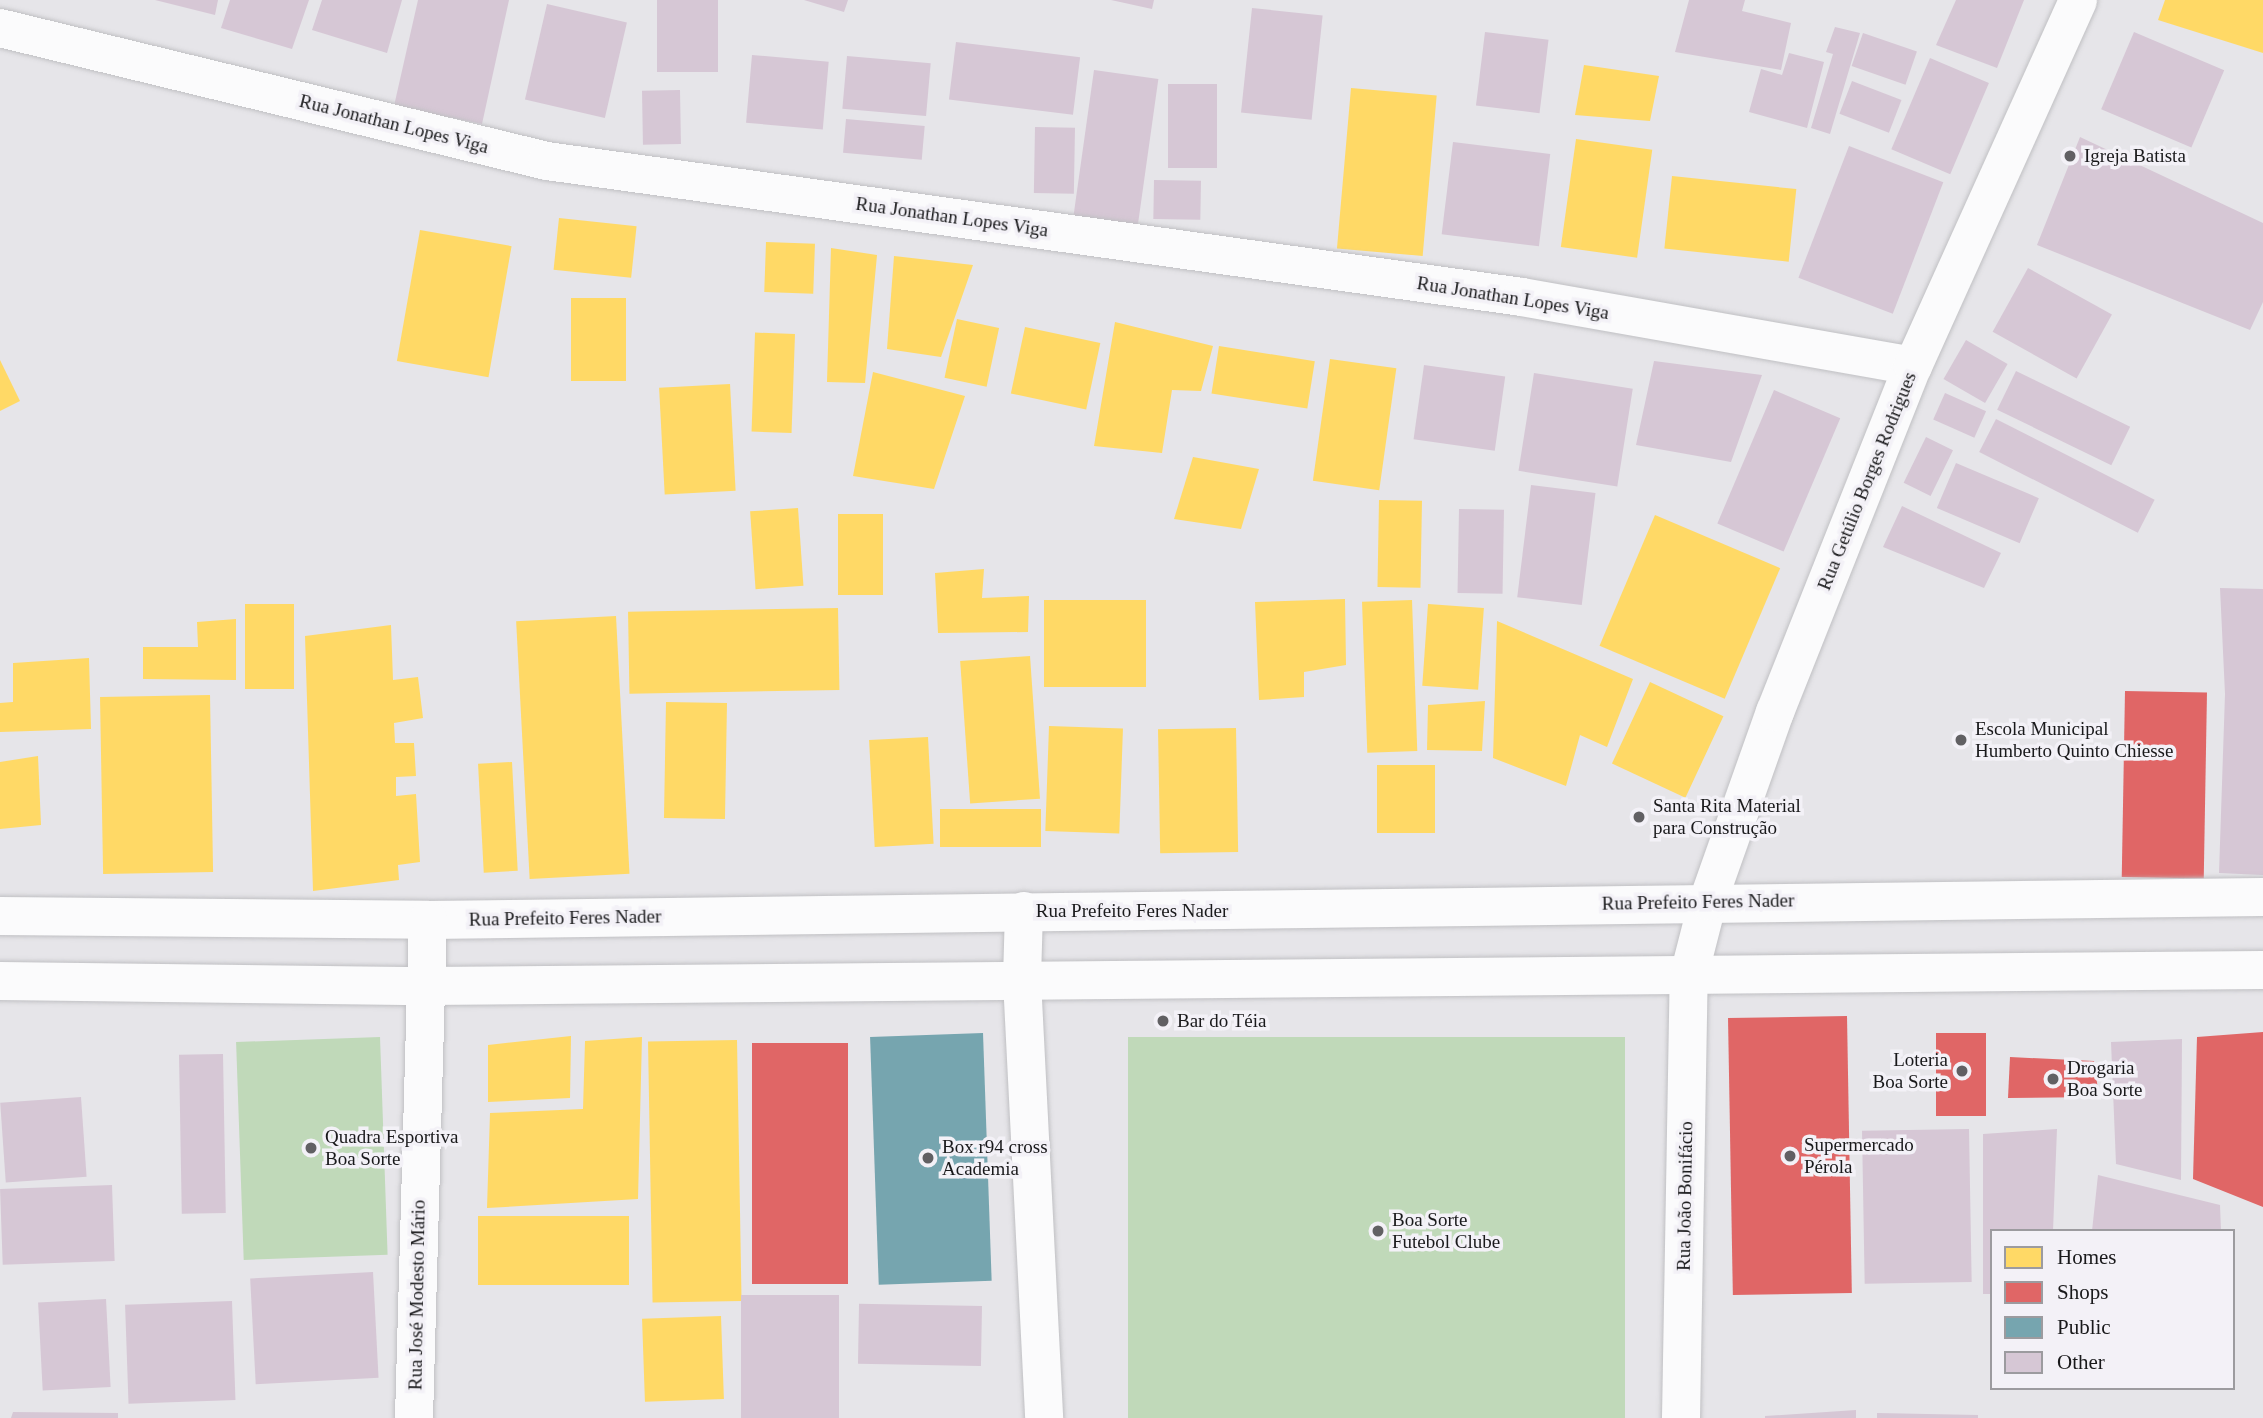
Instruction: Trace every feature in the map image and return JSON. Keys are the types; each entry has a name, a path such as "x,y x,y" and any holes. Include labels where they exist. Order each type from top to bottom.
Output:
{"street":[{"name":"Rua Getúlio Borges Rodrigues","path":"1689,975 1708,901 1775,712 1913,366 2078,0"},
{"name":"Rua Jonathan Lopes Viga","path":"0,28 547,161 1522,297 1913,366"},
{"name":"Rua Prefeito Feres Nader","path":"0,916 428,920 1024,911 1266,912 1708,901 2263,897"},
{"path":"1024,911 1022,980 1044,1418"},
{"name":"Rua José Modesto Mário","path":"414,1418 428,920"},
{"path":"0,981 425,986 2263,970"},
{"name":"Rua João Bonifácio","path":"1681,1418 1689,975"}],"green space":[{"name":"Quadra Esportiva Boa Sorte","path":"380,1037 388,1255 244,1260 236,1042"},
{"name":"Boa Sorte Futebol Clube","path":"1128,1037 1625,1037 1625,1418 1128,1418"}],"building: Homes":[{"path":"2165,0 2263,0 2263,53 2158,20"},
{"path":"1584,65 1659,76 1650,121 1575,115"},
{"path":"1351,88 1437,95 1423,256 1337,248"},
{"path":"1576,139 1652,150 1637,258 1561,247"},
{"path":"1672,176 1796,189 1789,262 1664,249"},
{"path":"559,218 637,226 631,278 554,270"},
{"path":"420,230 512,246 488,377 397,361"},
{"path":"766,242 815,244 813,294 764,292"},
{"path":"831,248 877,255 865,383 827,382"},
{"path":"894,256 973,265 941,357 887,349"},
{"path":"571,298 626,298 626,381 571,381"},
{"path":"957,319 999,328 987,387 945,378"},
{"path":"1115,322 1213,346 1201,391 1172,390 1162,453 1094,446"},
{"path":"1025,327 1100,343 1086,410 1011,394"},
{"path":"755,333 795,334 792,433 752,432"},
{"path":"1219,346 1315,361 1307,409 1211,393"},
{"path":"1330,359 1396,368 1379,490 1313,481"},
{"path":"0,360 20,401 0,411"},
{"path":"873,372 965,396 934,489 853,476"},
{"path":"730,384 736,491 665,495 659,388"},
{"path":"1193,457 1259,469 1241,529 1174,519"},
{"path":"1379,500 1422,501 1420,588 1377,587"},
{"path":"798,508 803,586 756,589 750,511"},
{"path":"838,514 883,514 883,595 838,595"},
{"path":"1655,515 1780,568 1725,699 1600,646"},
{"path":"984,569 982,598 1029,596 1028,632 938,633 935,573"},
{"path":"1345,599 1346,665 1304,672 1304,697 1259,700 1255,602"},
{"path":"1044,600 1146,600 1146,687 1044,687"},
{"path":"1412,600 1417,751 1367,753 1362,602"},
{"path":"245,604 294,604 294,689 245,689"},
{"path":"1428,604 1484,608 1478,690 1422,686"},
{"path":"838,608 839,690 629,694 628,612"},
{"path":"616,616 630,874 530,879 516,621"},
{"path":"236,619 236,680 143,679 143,647 198,647 197,622"},
{"path":"1497,621 1633,679 1607,747 1580,735 1566,786 1493,758"},
{"path":"391,625 393,680 418,677 423,718 394,723 395,743 414,743 416,776 396,777 396,796 416,794 420,862 398,865 399,880 313,891 305,636"},
{"path":"1030,656 1040,799 970,804 960,661"},
{"path":"89,658 91,729 0,732 0,703 13,702 13,663"},
{"path":"1650,682 1723,716 1685,798 1612,764"},
{"path":"210,695 213,872 103,874 100,697"},
{"path":"1485,701 1482,751 1427,750 1428,705"},
{"path":"666,702 727,703 725,819 664,818"},
{"path":"1049,726 1123,729 1119,834 1045,831"},
{"path":"1236,728 1238,852 1160,853 1158,729"},
{"path":"928,737 934,844 875,847 869,740"},
{"path":"38,756 41,825 0,829 0,762"},
{"path":"512,762 518,871 484,873 478,764"},
{"path":"1377,765 1435,765 1435,833 1377,833"},
{"path":"940,809 1041,809 1041,847 940,847"},
{"path":"571,1036 570,1098 488,1102 488,1045"},
{"path":"642,1037 638,1199 487,1208 490,1113 583,1109 585,1041"},
{"path":"737,1040 742,1301 653,1303 648,1042"},
{"path":"478,1216 629,1216 629,1285 478,1285"},
{"path":"721,1316 724,1399 645,1402 642,1319"}],"building: Shops":[{"path":"2125,691 2207,692 2204,878 2122,877"},
{"name":"Supermercado Pérola","path":"1847,1016 1852,1293 1733,1295 1728,1018"},
{"path":"2263,1032 2263,1207 2193,1179 2197,1037"},
{"name":"Loteria Boa Sorte","path":"1936,1033 1986,1033 1986,1116 1936,1116"},
{"path":"752,1043 848,1043 848,1284 752,1284"},
{"name":"Drogaria Boa Sorte","path":"2010,1057 2094,1061 2099,1097 2008,1098"}],"building: Public":[{"name":"Box r94 cross Academia","path":"983,1033 992,1281 879,1285 870,1037"}],"building: Other":[{"path":"155,0 218,0 215,15"},
{"path":"230,0 309,0 292,49 221,28"},
{"path":"322,0 402,0 387,53 312,30"},
{"path":"418,0 509,0 482,124 394,106"},
{"path":"657,0 718,0 718,72 657,72"},
{"path":"804,0 848,0 844,12"},
{"path":"1111,0 1154,0 1152,9"},
{"path":"1689,0 1745,0 1742,11 1791,23 1781,70 1675,52"},
{"path":"1956,0 2024,0 1997,68 1936,45"},
{"path":"547,4 627,22 605,118 525,99"},
{"path":"1252,8 1323,15 1312,120 1241,112"},
{"path":"1835,27 1860,33 1830,134 1811,128 1833,54 1826,52"},
{"path":"1485,32 1549,40 1540,113 1476,105"},
{"path":"2134,32 2224,70 2191,148 2101,109"},
{"path":"1863,33 1917,52 1905,85 1852,66"},
{"path":"956,42 1080,57 1073,115 949,100"},
{"path":"1789,53 1824,62 1807,128 1749,112 1761,69 1782,75"},
{"path":"752,55 829,62 823,129 746,123"},
{"path":"847,56 931,63 926,116 842,109"},
{"path":"1930,58 1989,83 1950,174 1891,149"},
{"path":"1094,70 1158,79 1137,228 1073,219"},
{"path":"1852,81 1901,100 1889,133 1839,114"},
{"path":"1168,84 1217,84 1217,168 1168,168"},
{"path":"680,90 681,144 643,145 642,91"},
{"path":"846,119 925,126 922,160 843,153"},
{"path":"1035,127 1075,128 1074,194 1034,193"},
{"path":"2080,137 2263,223 2263,302 2250,330 2037,245"},
{"path":"1453,142 1550,154 1539,246 1442,234"},
{"path":"1849,146 1943,182 1893,314 1798,278"},
{"path":"1154,180 1201,181 1200,220 1153,219"},
{"path":"2028,268 2112,315 2077,378 1993,332"},
{"path":"1966,340 2008,364 1985,403 1944,379"},
{"path":"1654,361 1762,375 1731,462 1636,445"},
{"path":"1424,365 1505,376 1495,451 1414,439"},
{"path":"2016,371 2130,427 2111,465 1997,410"},
{"path":"1534,373 1633,389 1617,486 1519,471"},
{"path":"1774,390 1840,418 1784,552 1717,523"},
{"path":"1945,393 1986,411 1974,438 1933,419"},
{"path":"1996,419 2155,500 2138,533 1979,452"},
{"path":"1926,437 1953,450 1931,496 1904,483"},
{"path":"1956,463 2039,498 2020,543 1937,508"},
{"path":"1531,485 1596,493 1582,605 1517,597"},
{"path":"1902,506 2001,553 1984,588 1883,547"},
{"path":"1459,509 1504,510 1503,594 1458,593"},
{"path":"2220,588 2263,589 2263,875 2219,873 2225,694"},
{"path":"2182,1039 2181,1180 2116,1164 2111,1042"},
{"path":"223,1054 226,1213 182,1214 179,1055"},
{"path":"81,1097 87,1177 6,1182 0,1103"},
{"path":"1969,1129 1972,1282 1865,1284 1862,1131"},
{"path":"2057,1129 2053,1229 1990,1229 1990,1294 1983,1294 1983,1134"},
{"path":"2098,1175 2220,1205 2221,1229 2092,1229"},
{"path":"112,1185 115,1261 3,1265 0,1189"},
{"path":"373,1272 379,1378 256,1384 250,1278"},
{"path":"741,1295 839,1295 839,1418 741,1418"},
{"path":"106,1299 111,1387 43,1390 38,1303"},
{"path":"232,1301 235,1400 129,1404 125,1305"},
{"path":"859,1304 982,1306 981,1366 858,1364"},
{"path":"1856,1410 1856,1418 1765,1418 1765,1416"},
{"path":"13,1412 118,1413 118,1418 11,1418"},
{"path":"1877,1413 1978,1415 1978,1418 1877,1418"}],"place":[{"name":"Igreja Batista","path":"2070,156"},
{"name":"Escola Municipal Humberto Quinto Chiesse","path":"1961,740"},
{"name":"Santa Rita Material para Construção","path":"1639,817"},
{"name":"Bar do Téia","path":"1163,1021"},
{"name":"Loteria Boa Sorte","path":"1962,1071"},
{"name":"Drogaria Boa Sorte","path":"2053,1079"},
{"name":"Quadra Esportiva Boa Sorte","path":"311,1148"},
{"name":"Supermercado Pérola","path":"1790,1156"},
{"name":"Box r94 cross Academia","path":"928,1158"},
{"name":"Boa Sorte Futebol Clube","path":"1378,1231"}]}
